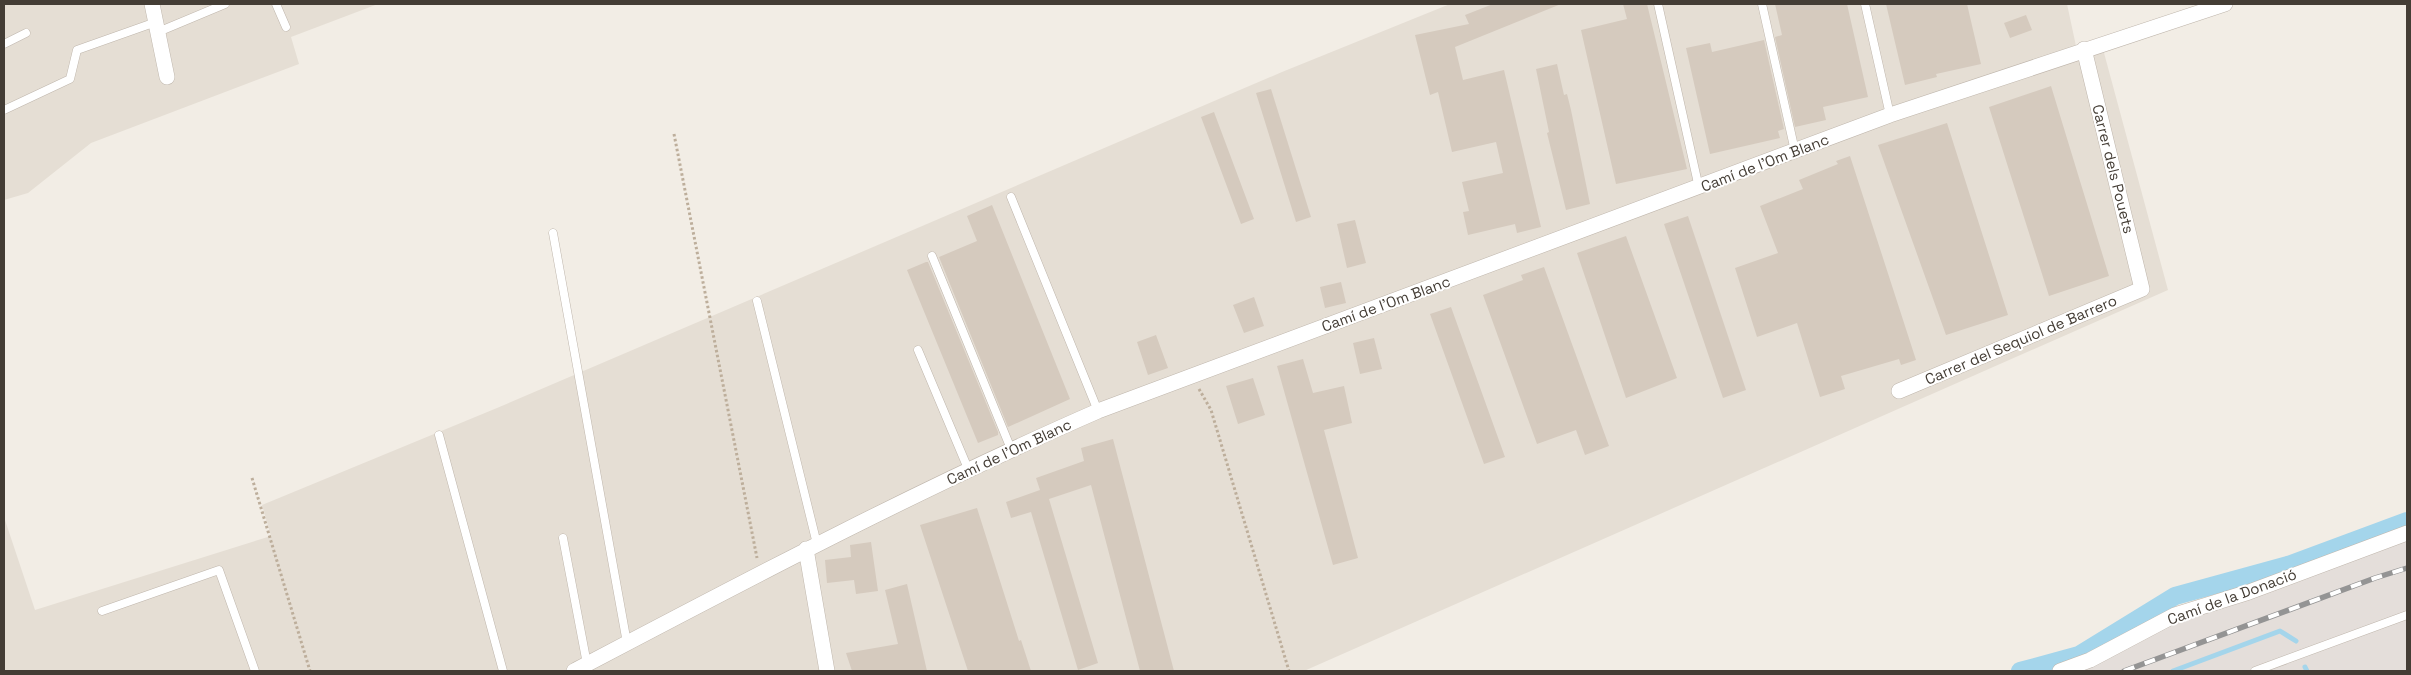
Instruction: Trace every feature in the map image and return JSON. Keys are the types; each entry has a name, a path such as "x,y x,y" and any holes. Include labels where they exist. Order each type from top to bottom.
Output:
{"street":[{"path":"152,4 168,77"},
{"name":"Camí de l'Om Blanc","path":"581,668 812,547 969,471 1011,448 1098,410 1699,188 1890,115 2084,49 2225,4"},
{"name":"Carrer dels Pouets","path":"2084,49 2142,289"},
{"name":"Carrer del Sequiol de Barrero","path":"1899,391 2142,289"},
{"name":"Camí de la Donació","path":"2060,671 2090,660 2175,615 2249,592 2407,533"},
{"path":"812,547 827,671"}],"lane":[{"path":"4,110 70,79 77,50 157,27 225,4"},
{"path":"276,4 286,27"},
{"path":"1658,4 1699,188"},
{"path":"1762,4 1795,151"},
{"path":"1865,4 1890,115"},
{"path":"4,44 26,33"},
{"path":"1011,197 1098,410"},
{"path":"553,233 627,643"},
{"path":"932,256 1011,448"},
{"path":"758,302 812,547"},
{"path":"918,350 969,471"},
{"path":"440,435 503,671"},
{"path":"563,538 581,668"},
{"path":"102,612 219,570 255,671"},
{"path":"2255,671 2407,615"}],"path":[{"path":"674,134 760,574"},
{"path":"1191,376 1211,410 1289,671"},
{"path":"252,478 310,671"}],"shaded area":[{"path":"4,4 378,4 291,37 299,64 91,143 28,193 4,200"},
{"path":"1450,4 2067,4 2076,46 2100,38 2168,290 1304,671 4,671 4,517 35,610 271,536 262,505 497,408 1282,72"},
{"path":"2407,529 2407,671 2030,671"}],"building":[{"path":"1493,4 1561,4 1455,47 1463,80 1504,70 1541,227 1517,233 1515,224 1468,235 1463,212 1469,211 1462,182 1503,173 1496,142 1452,152 1438,92 1430,95 1415,35 1469,24 1465,15"},
{"path":"1623,4 1647,4 1687,169 1616,184 1581,30 1627,19"},
{"path":"1775,4 1847,4 1868,97 1823,107 1826,120 1795,127 1775,37 1782,35"},
{"path":"1886,4 1967,4 1981,64 1936,74 1937,77 1905,85"},
{"path":"2026,15 2032,30 2010,38 2004,23"},
{"path":"1764,40 1784,129 1778,131 1780,138 1710,154 1686,48 1710,43 1712,52"},
{"path":"1557,64 1564,95 1567,94 1571,110 1590,204 1566,210 1547,133 1549,132 1536,69"},
{"path":"2051,86 2109,276 2049,296 1989,107"},
{"path":"1271,89 1311,217 1296,222 1256,93"},
{"path":"1214,112 1254,219 1241,224 1201,117"},
{"path":"1947,123 2008,315 1946,335 1878,145"},
{"path":"1850,156 1916,360 1901,365 1899,359 1841,376 1845,389 1820,397 1797,323 1757,337 1735,268 1778,253 1760,206 1803,189 1799,180 1838,164 1836,161"},
{"path":"992,205 1070,399 1008,427 939,257 977,241 967,216"},
{"path":"1688,216 1746,390 1723,398 1664,224"},
{"path":"1355,220 1366,263 1347,268 1337,224"},
{"path":"1626,236 1677,378 1626,398 1577,253"},
{"path":"928,262 998,432 998,435 978,443 907,270"},
{"path":"1544,267 1609,446 1585,455 1576,430 1537,444 1483,295 1523,280 1521,275"},
{"path":"1341,282 1346,303 1325,308 1320,287"},
{"path":"1254,297 1264,326 1244,333 1233,305"},
{"path":"1451,307 1505,457 1484,464 1430,314"},
{"path":"1156,335 1168,368 1148,375 1137,342"},
{"path":"1374,338 1382,369 1360,374 1353,343"},
{"path":"1303,359 1313,393 1344,386 1352,423 1324,430 1358,558 1333,565 1277,366"},
{"path":"1253,378 1265,415 1238,424 1226,386"},
{"path":"1113,439 1174,671 1140,671 1091,485 1049,499 1098,663 1078,670 1031,512 1011,518 1006,502 1040,490 1036,478 1084,461 1081,448"},
{"path":"977,508 1019,641 1021,640 1031,671 968,671 960,647 920,525"},
{"path":"871,542 878,591 856,594 854,580 827,583 825,560 851,557 850,545"},
{"path":"907,584 927,671 852,671 846,653 898,644 885,590"}],"waterway":[{"path":"2020,671 2079,655 2175,596 2288,565 2407,521"},
{"path":"2173,671 2280,631 2296,641"},
{"path":"2305,667 2307,671"}],"railway":[{"path":"2124,671 2375,578 2407,568"}]}
